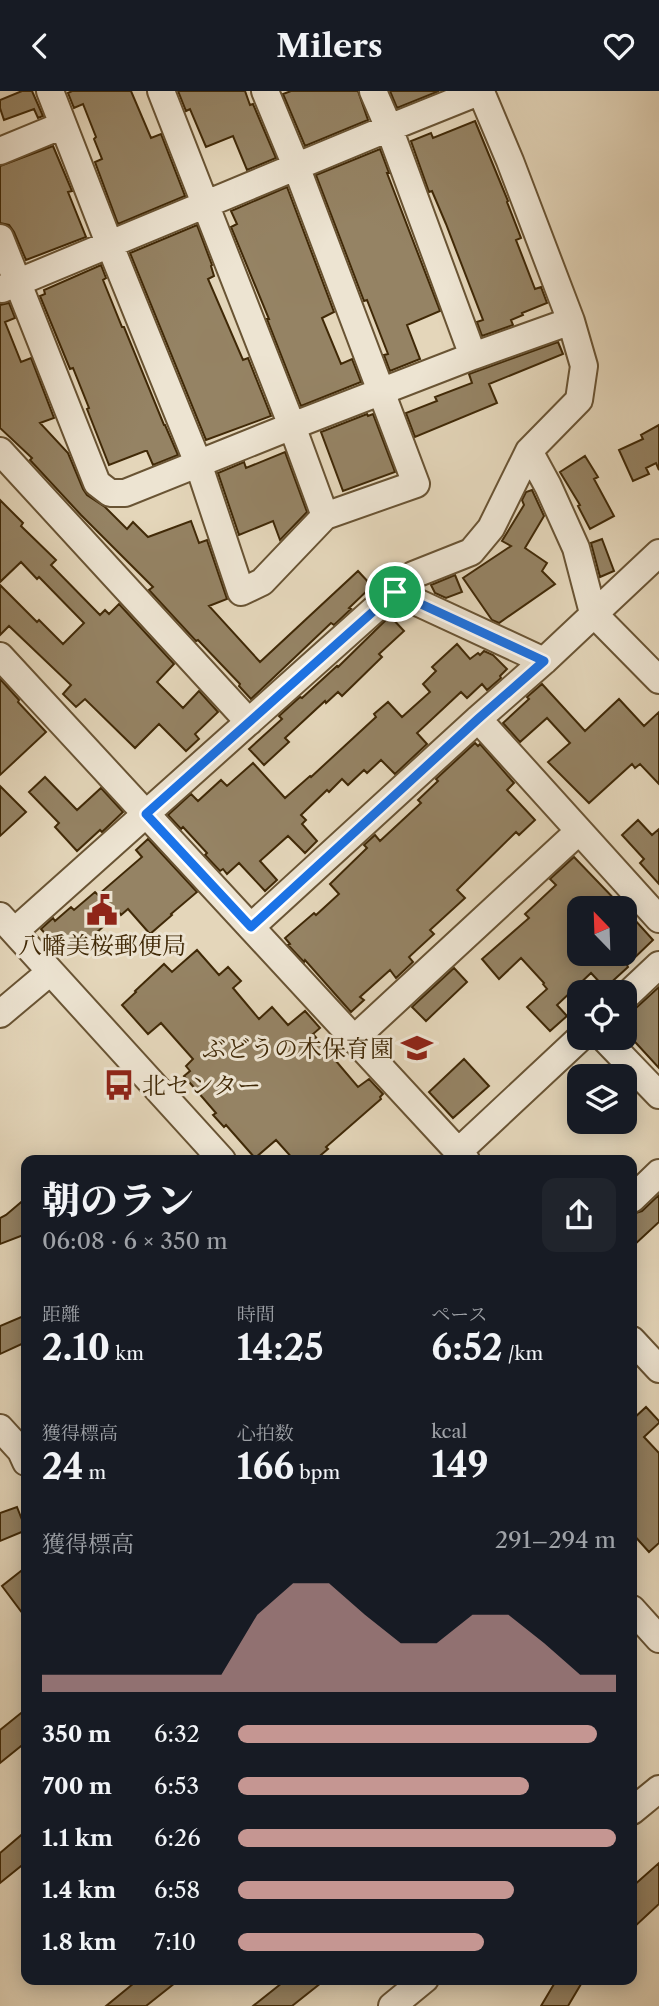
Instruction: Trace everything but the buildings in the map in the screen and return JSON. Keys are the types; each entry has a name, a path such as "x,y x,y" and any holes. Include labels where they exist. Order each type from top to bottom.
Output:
{"street":[{"path":"50,91 198,463 241,592 262,582 325,516 416,484 265,91"},
{"path":"161,91 325,516"},
{"path":"373,91 473,356"},
{"path":"8,286 481,91 570,321 584,366 579,400 529,451 491,528 471,552 413,575 146,814 7,923 217,1155"},
{"path":"0,151 63,125"},
{"path":"0,238 8,286 97,483 110,493 125,493 382,390 570,321"},
{"path":"0,451 248,722"},
{"path":"529,451 576,548 593,613 659,680"},
{"path":"251,927 659,553"},
{"path":"395,592 544,661"},
{"path":"0,656 461,1155"},
{"path":"478,719 659,919"},
{"path":"354,1039 579,831"},
{"path":"637,985 659,965"},
{"path":"0,1014 50,972"},
{"path":"463,1155 568,1050"},
{"path":"616,1050 659,1095"},
{"path":"637,1194 659,1173"},
{"path":"637,1345 659,1369"},
{"path":"0,1427 21,1451"},
{"path":"637,1615 659,1639"},
{"path":"637,1807 659,1789"},
{"path":"392,2006 418,1985"}],"place":[{"name":"八幡美桜郵便局","path":"102,910"},
{"name":"ぶどうの木保育園","path":"417,1048"},
{"name":"北センター","path":"119,1085"}],"route":[{"path":"395,592 544,661 251,927 146,814 395,592"}]}
